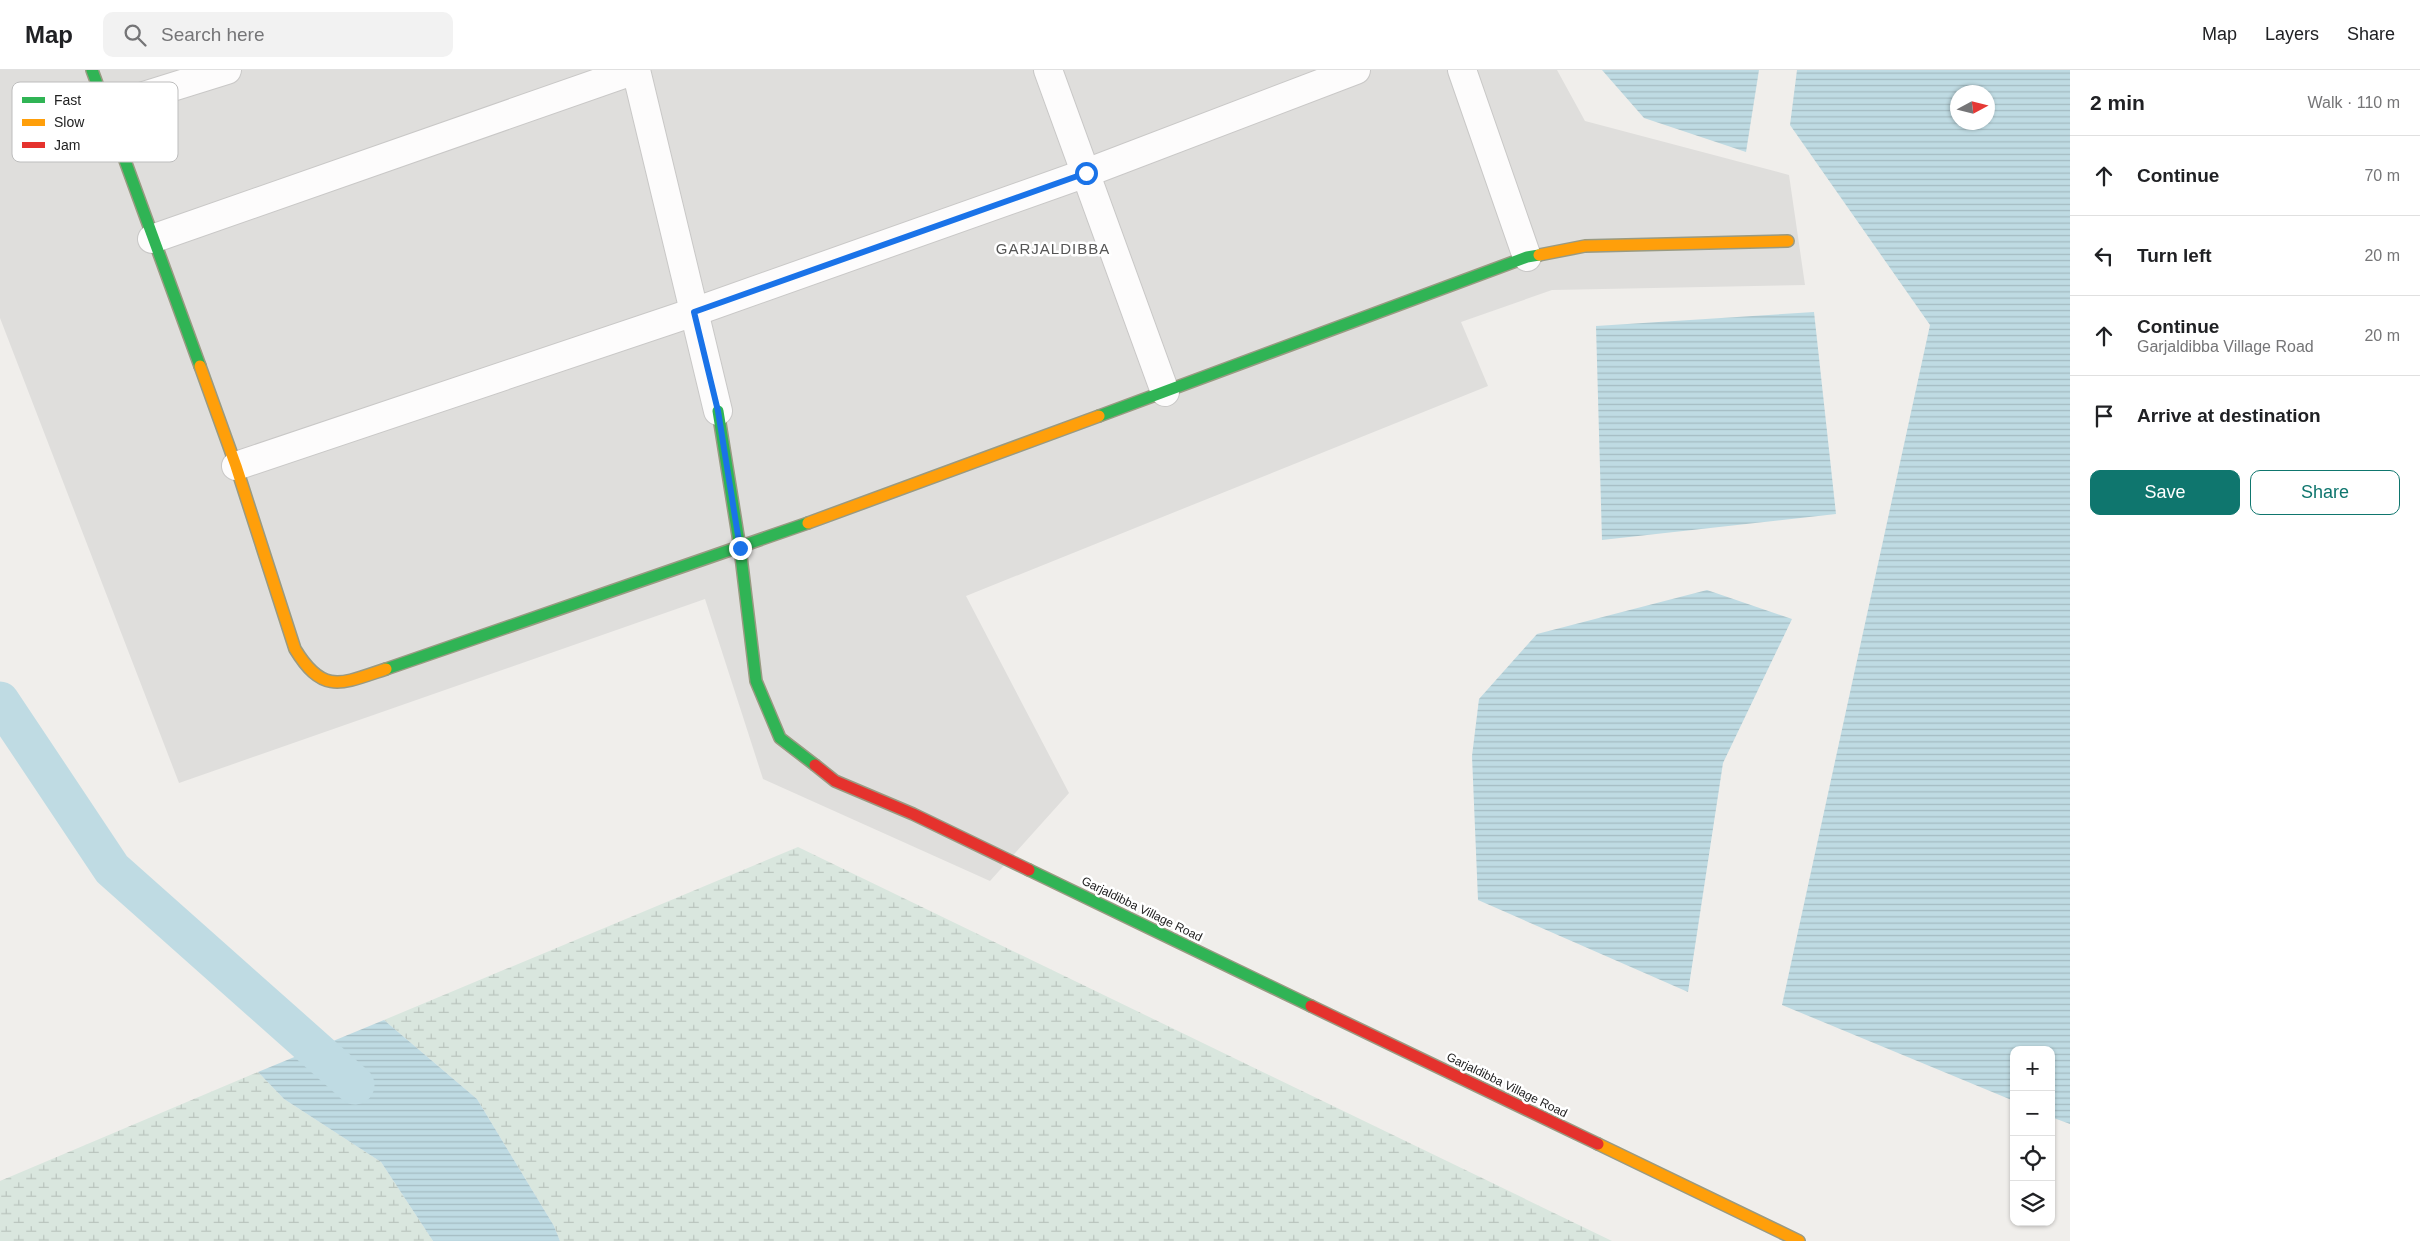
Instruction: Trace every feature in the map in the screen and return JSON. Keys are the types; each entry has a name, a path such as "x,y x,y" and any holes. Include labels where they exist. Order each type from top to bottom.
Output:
{"street":[{"path":"92,70 96,82"},
{"path":"178,85 227,70"},
{"path":"152,239 635,70 718,411"},
{"path":"1048,70 1165,392"},
{"path":"236,466 694,312 1086,173 1356,70"},
{"path":"1462,70 1527,257"},
{"path":"124,162 236,466 295,648 307,669 318,679 336,684 356,679 740,548 1527,257 1585,246 1788,241"},
{"name":"Garjaldibba Village Road","path":"718,411 740,548 756,680 780,738 834,781 913,814 1799,1241"}],"shaded area":[{"path":"0,70 1557,70 1585,121 1789,175 1805,285 1552,290 1461,322 1488,386 966,596 1069,793 990,881 763,779 705,599 179,783 0,318"}],"green space":[{"path":"798,847 1612,1241 560,1241 554,1226 477,1099 384,1020"},
{"path":"258,1072 284,1099 381,1162 433,1241 0,1241 0,1181"}],"water":[{"path":"1602,70 1759,70 1746,152 1644,118"},
{"path":"1797,70 2070,70 2070,1124 2055,1118 2055,1046 2010,1046 2010,1099 1782,1005 1930,325 1790,125"},
{"path":"1814,312 1836,514 1602,540 1596,326"},
{"path":"1707,590 1792,619 1723,763 1688,992 1478,900 1472,756 1479,699 1537,634"},
{"path":"384,1020 477,1099 554,1226 560,1241 433,1241 381,1162 284,1099 258,1072"}],"waterway":[{"path":"0,701 112,869 355,1085"}],"traffic: fast":[{"path":"92,70 96,82"},
{"path":"126,162 200,366"},
{"path":"1099,416 1527,257 1539,255"},
{"path":"718,411 740,548 756,681 780,738 815,765"},
{"path":"386,669 808,523"},
{"path":"1029,870 1311,1006"}],"traffic: slow":[{"path":"1539,255 1585,246 1788,241"},
{"path":"200,366 236,466 295,649 305,664 315,674 334,682 357,679 386,669"},
{"path":"808,523 1099,416"},
{"path":"1598,1144 1799,1241"}],"traffic: jam":[{"path":"815,765 835,781 913,814 1029,870"},
{"path":"1311,1006 1598,1144"}],"district":[{"name":"GARJALDIBBA","path":"1053,248"}],"route":[{"path":"740,548 718,411 694,312 1086,173"}]}
